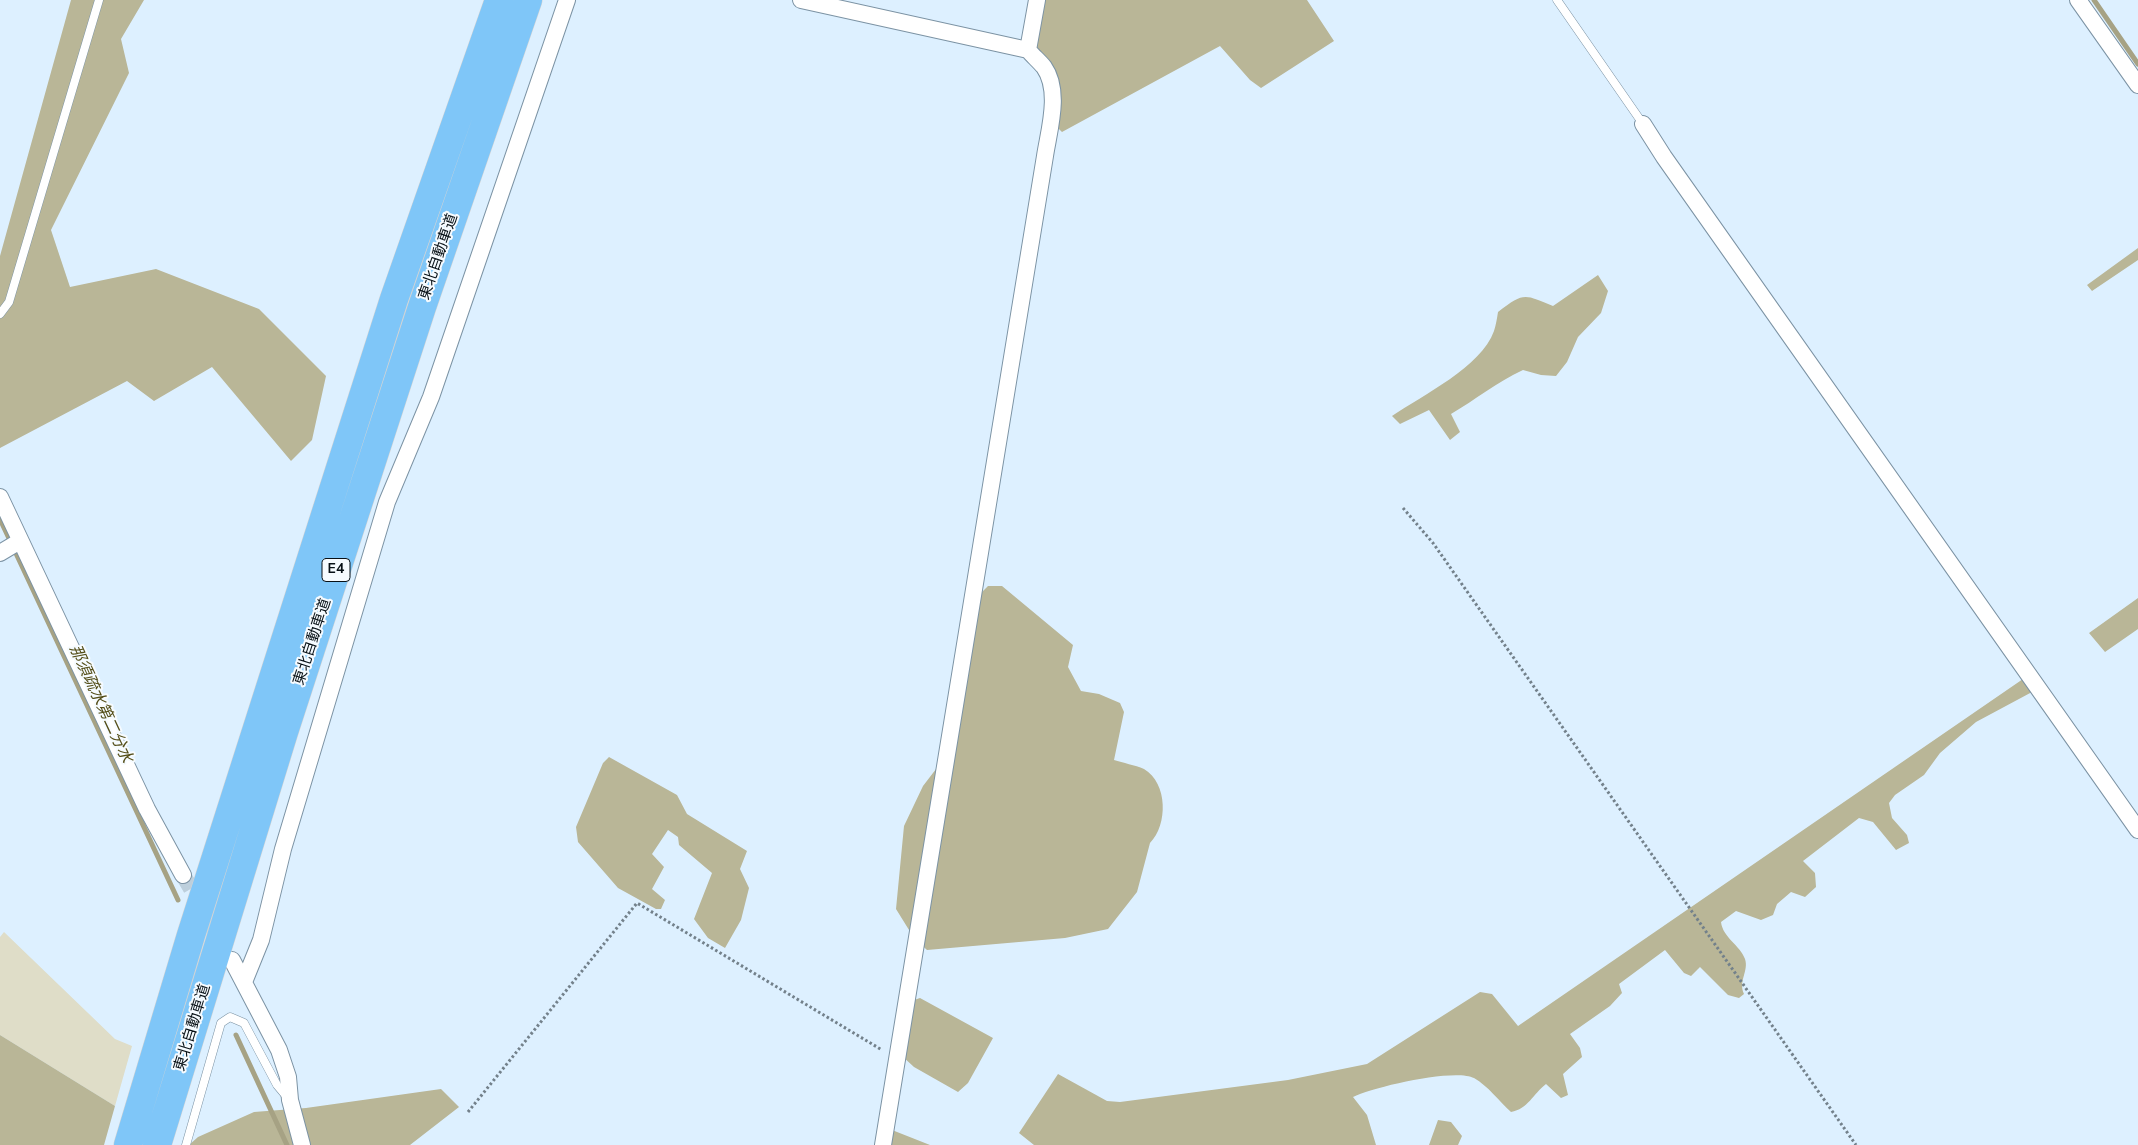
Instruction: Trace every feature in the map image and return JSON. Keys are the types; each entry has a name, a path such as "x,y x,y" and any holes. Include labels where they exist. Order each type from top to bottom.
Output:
{"highway":[{"name":"東北自動車道","path":"128,1145 191,934 394,299 499,0"},
{"name":"東北自動車道","path":"157,1145 284,732 422,307 528,0"}],"street":[{"path":"244,982 261,940 283,849 387,502 431,397 567,0"},
{"path":"801,0 1028,50 1044,68 1050,79 1052,94 1051,116 883,1145"},
{"path":"1028,50 1037,0"},
{"path":"2078,0 2138,85"},
{"path":"1643,124 1675,173 2138,830"},
{"path":"0,497 147,809 183,874"},
{"path":"0,553 20,541"},
{"path":"232,960 279,1050 288,1077 290,1100 302,1145"}],"lane":[{"path":"0,314 9,302 99,0"},
{"path":"1557,0 1643,124"},
{"path":"186,1145 221,1023 230,1017 244,1023 277,1086 290,1100"}],"path":[{"path":"1403,508 1433,543 1856,1145"},
{"path":"468,1112 637,903 897,1060"}],"shaded area":[{"path":"71,0 144,0 121,39 129,73 51,230 70,287 156,269 259,309 326,376 312,440 291,461 212,367 154,401 127,381 0,448 0,256"},
{"path":"1039,0 1307,0 1334,41 1261,88 1250,80 1220,46 1062,132 1053,123 1032,43"},
{"path":"2138,248 2138,260 2092,291 2087,285"},
{"path":"1598,275 1608,291 1601,313 1578,337 1567,362 1556,376 1541,375 1523,370 1504,380 1451,414 1460,432 1450,440 1429,410 1400,424 1392,416 1450,379 1477,357 1494,331 1498,312 1513,301 1519,298 1530,297 1553,306"},
{"path":"988,586 1002,586 1073,645 1068,667 1081,691 1099,694 1120,703 1124,712 1114,760 1137,766 1152,775 1158,784 1161,794 1163,804 1162,815 1160,826 1150,843 1137,892 1108,929 1065,938 927,950 914,938 896,909 904,826 923,786 956,743 981,593"},
{"path":"2138,598 2138,629 2105,652 2089,633"},
{"path":"2023,679 2032,692 1976,722 1940,753 1924,775 1895,795 1889,803 1892,818 1907,835 1909,843 1896,850 1873,822 1859,818 1803,861 1815,873 1816,887 1805,897 1791,892 1777,904 1773,915 1761,920 1736,911 1721,922 1725,933 1743,954 1746,963 1742,985 1744,994 1739,998 1728,995 1700,967 1691,976 1684,973 1665,950 1619,984 1622,993 1610,1006 1570,1034 1580,1048 1582,1057 1563,1074 1568,1095 1561,1098 1546,1084 1522,1108 1511,1112 1479,1081 1464,1076 1432,1077 1378,1088 1353,1097 1367,1115 1376,1145 1034,1145 1019,1133 1058,1074 1107,1101 1120,1102 1288,1080 1367,1064 1480,992 1492,994 1518,1026"},
{"path":"609,757 677,795 687,814 747,851 740,869 749,888 741,920 725,948 708,938 694,919 712,873 679,845 678,837 668,830 652,854 664,867 652,889 665,900 661,909 656,909 618,888 578,842 576,827 603,763"},
{"path":"4,932 115,1039 132,1046 115,1106 0,1035 0,937"},
{"path":"920,998 993,1038 968,1083 958,1092 914,1067 902,1056 914,1000"},
{"path":"0,1035 115,1106 104,1145 0,1145"},
{"path":"441,1089 459,1107 410,1145 189,1145 198,1137 254,1112 306,1108"},
{"path":"1438,1120 1451,1122 1462,1136 1458,1145 1429,1145"},
{"path":"892,1130 930,1145 877,1145"}],"waterway":[{"path":"2094,0 2138,64"},
{"name":"那須疏水第二分水","path":"0,519 178,900"},
{"name":"那須疏水第二分水","path":"236,1035 287,1145"}],"tunnel":[{"path":"183,875 222,942"}]}
